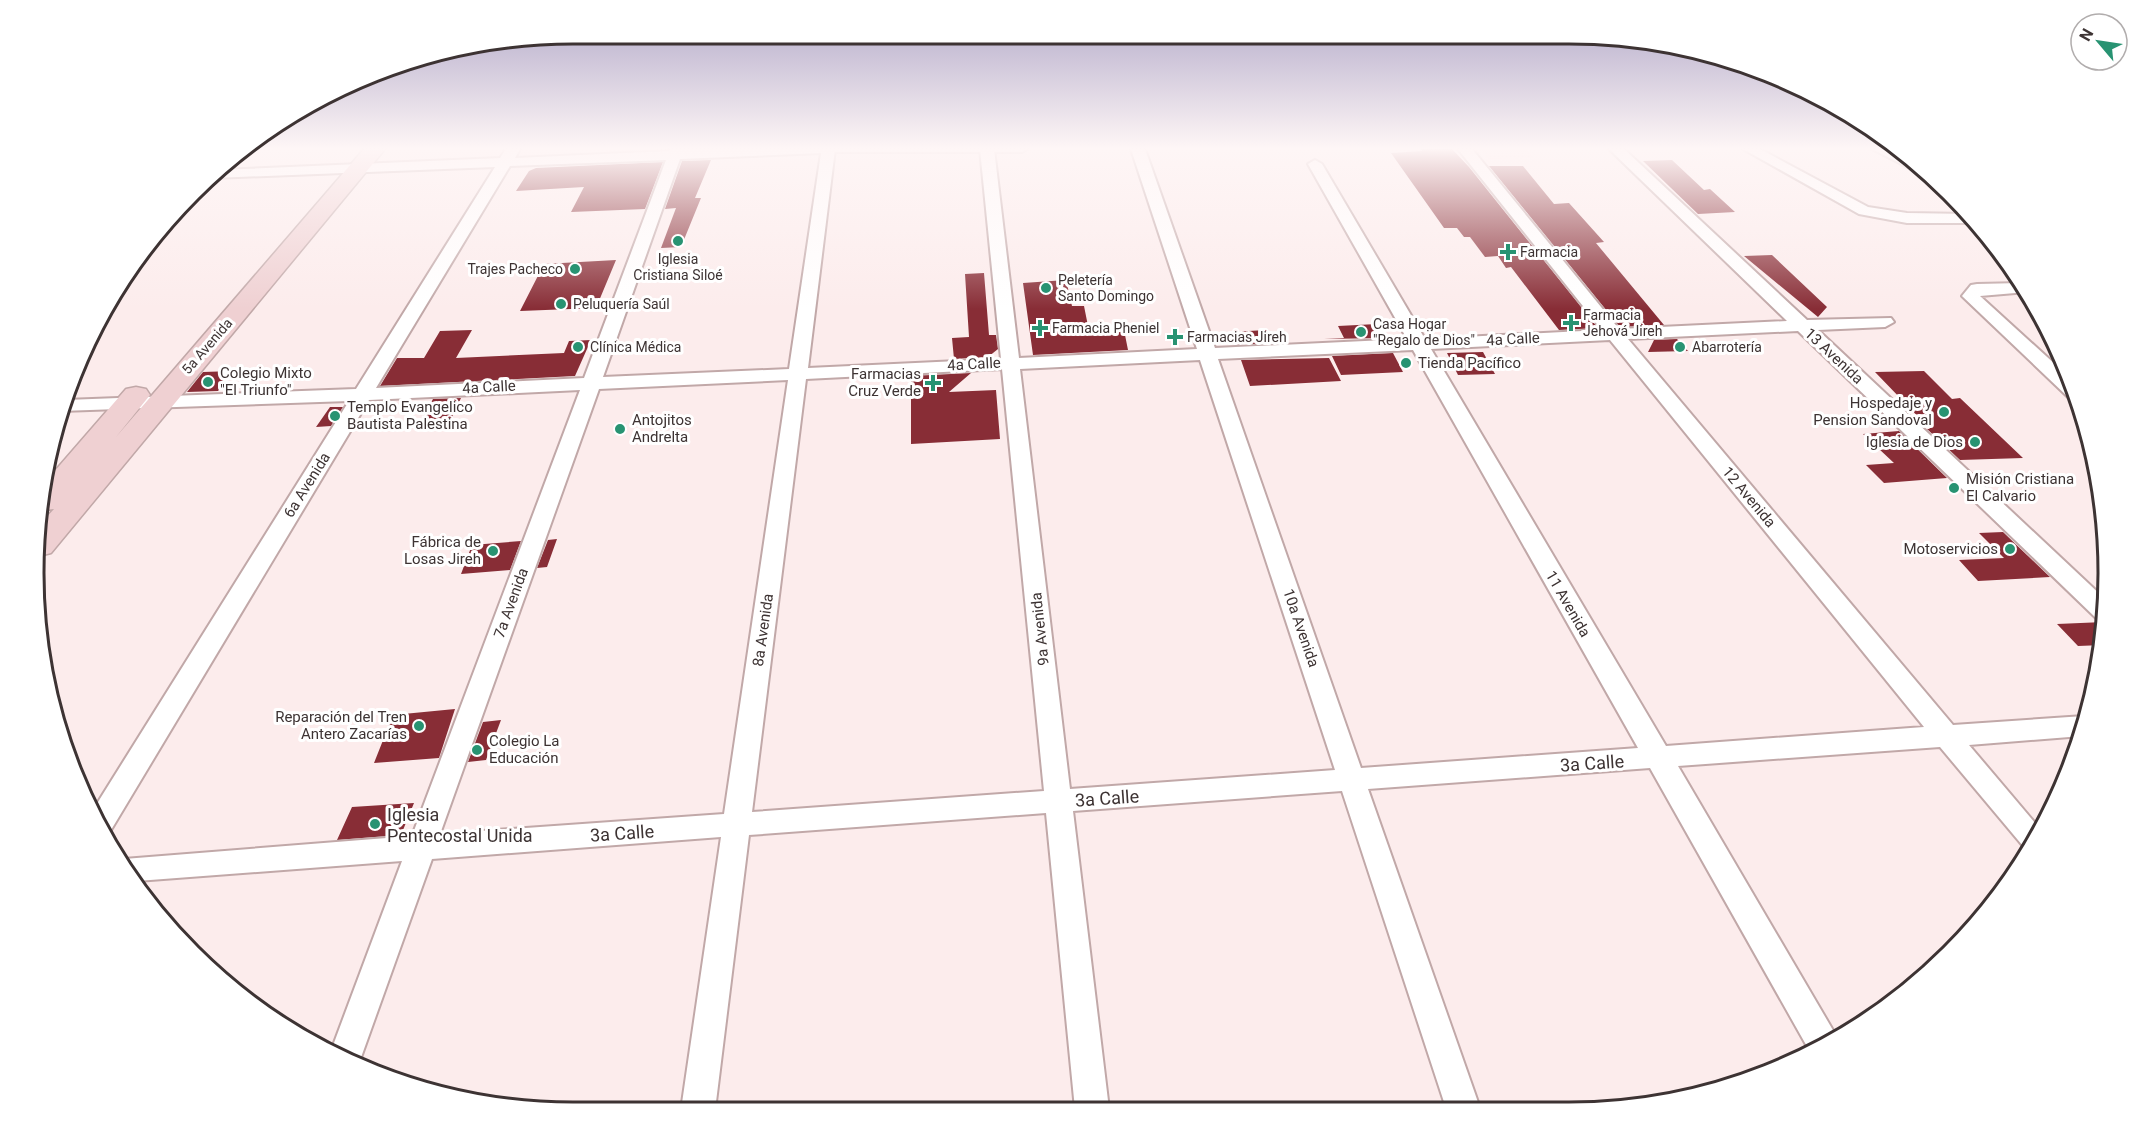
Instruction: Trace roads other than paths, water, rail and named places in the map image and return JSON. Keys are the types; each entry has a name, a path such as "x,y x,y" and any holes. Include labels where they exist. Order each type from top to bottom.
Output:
{"main road":[{"name":"5a Avenida","path":"49,496 303,202"},
{"name":"5a Avenida","path":"45,539 322,202"}],"street":[{"name":"6a Avenida","path":"103,816 480,202"},
{"name":"7a Avenida","path":"347,1051 658,202"},
{"name":"8a Avenida","path":"699,1102 821,202"},
{"name":"9a Avenida","path":"993,202 1091,1102"},
{"name":"10a Avenida","path":"1156,202 1461,1102"},
{"name":"11 Avenida","path":"1337,202 1820,1038"},
{"name":"12 Avenida","path":"1508,202 2028,835"},
{"name":"13 Avenida","path":"1672,202 2096,605"},
{"path":"1848,202 1864,211 1888,217 1961,219"},
{"path":"2014,288 1977,289 1970,296 2061,381"},
{"name":"4a Calle","path":"71,406 158,404 1885,322"},
{"name":"3a Calle","path":"135,869 2074,727"}],"place":[{"name":"Iglesia Cristiana Siloé","path":"678,241"},
{"name":"Farmacia","path":"1508,252"},
{"name":"Trajes Pacheco","path":"575,269"},
{"name":"Peletería Santo Domingo","path":"1046,288"},
{"name":"Peluquería Saúl","path":"561,304"},
{"name":"Farmacia Jehová Jireh","path":"1571,323"},
{"name":"Farmacia Pheniel","path":"1040,328"},
{"name":"Casa Hogar \"Regalo de Dios\"","path":"1361,332"},
{"name":"Farmacias Jireh","path":"1175,337"},
{"name":"Clínica Médica","path":"578,347"},
{"name":"Abarrotería","path":"1680,347"},
{"name":"Tienda Pacífico","path":"1406,363"},
{"name":"Colegio Mixto \"El Triunfo\"","path":"208,382"},
{"name":"Farmacias Cruz Verde","path":"933,383"},
{"name":"Hospedaje y Pension Sandoval","path":"1944,412"},
{"name":"Templo Evangelico Bautista Palestina","path":"335,416"},
{"name":"Antojitos Andrelta","path":"620,429"},
{"name":"Iglesia de Dios","path":"1975,442"},
{"name":"Misión Cristiana El Calvario","path":"1954,488"},
{"name":"Motoservicios","path":"2010,549"},
{"name":"Fábrica de Losas Jireh","path":"493,551"},
{"name":"Reparación del Tren Antero Zacarías","path":"419,726"},
{"name":"Colegio La Educación","path":"477,750"},
{"name":"Iglesia Pentecostal Unida","path":"375,824"}]}
